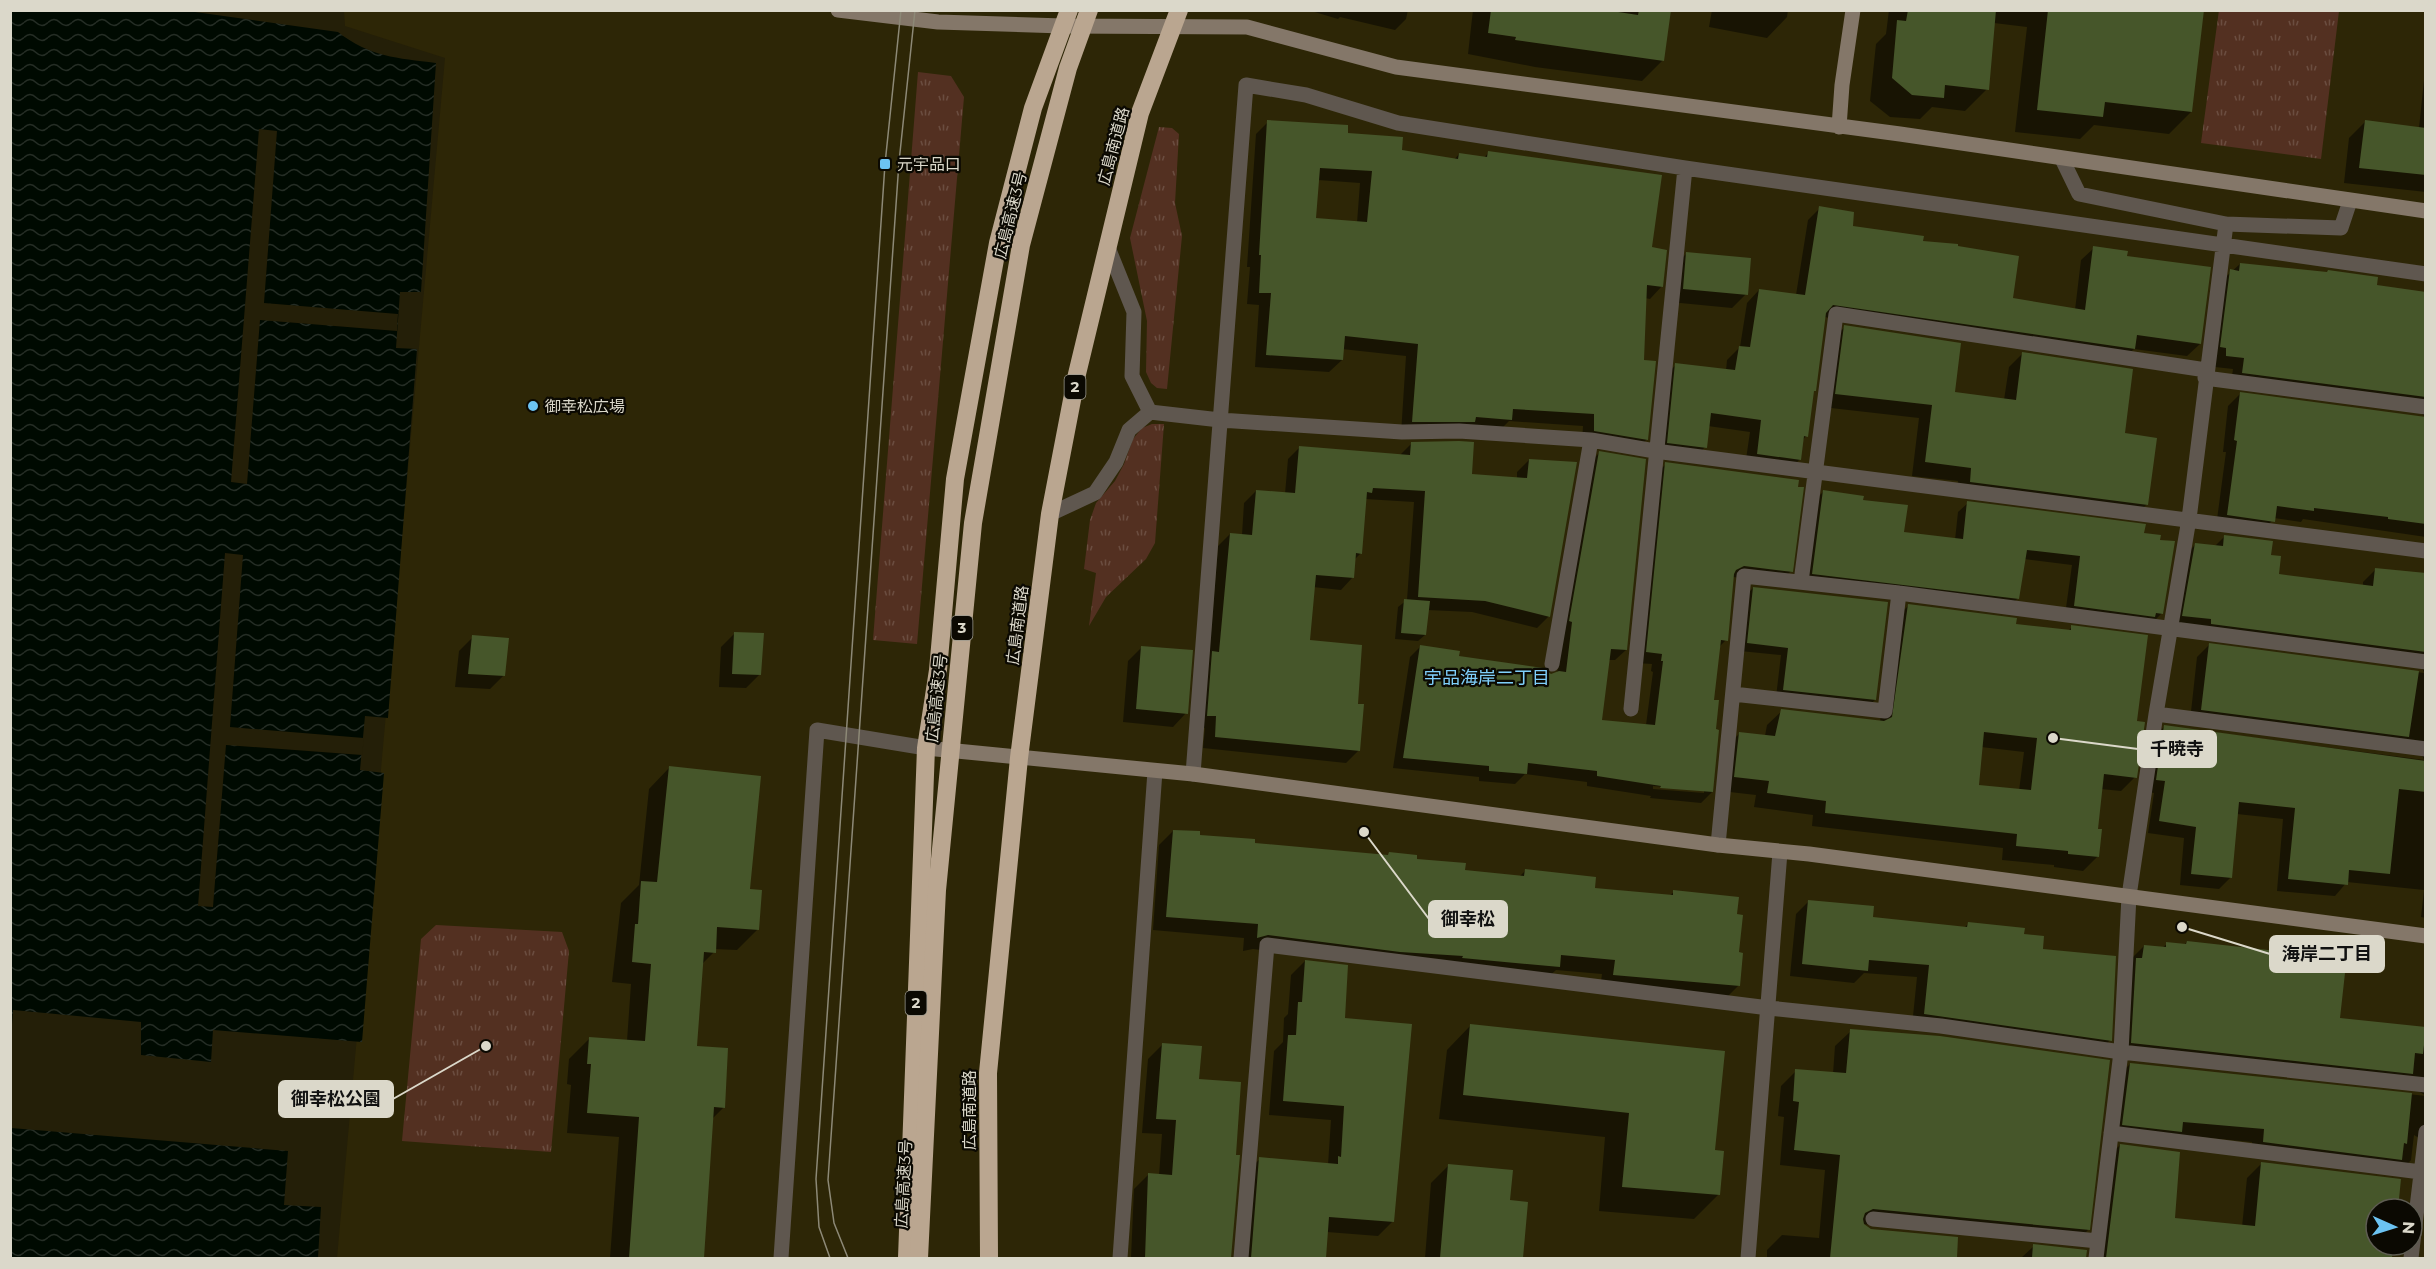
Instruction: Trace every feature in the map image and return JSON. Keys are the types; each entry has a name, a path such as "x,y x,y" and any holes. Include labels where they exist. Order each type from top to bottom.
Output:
{"highway":[{"name":"広島高速3号","path":"920,1258 937,890 973,523 1021,245 1068,68 1089,10"},
{"name":"2","path":"907,1258 926,748 938,670 955,479 998,243 1033,108 1066,18"},
{"name":"広島南道路","path":"989,1258 988,1073 1019,758 1050,514 1077,374 1140,113 1176,18"}],"street":[{"path":"838,10 939,16 1176,18 1247,27 1396,67 1900,134 2426,211"},
{"path":"1839,127 1842,86 1853,10"},
{"path":"1192,774 1246,85 1306,95 1398,123 1685,168 2426,274"},
{"path":"2062,159 2079,194 2226,224 2341,228 2350,201"},
{"path":"1631,709 1685,168"},
{"path":"2096,1258 2121,1052 2129,896 2156,714 2189,519 2226,224"},
{"path":"1107,245 1134,312 1132,376 1150,412"},
{"path":"1801,582 1836,314 2206,374 2426,406"},
{"path":"1050,514 1095,493 1116,462 1129,430 1150,412 1220,420 1402,432 1459,431 1592,440 1655,451 2426,551"},
{"path":"1552,664 1592,440"},
{"path":"1718,845 1744,576 1899,593 2426,662"},
{"path":"1733,694 1885,711 1899,593"},
{"path":"2156,714 2426,748"},
{"path":"781,1258 817,730 926,748 1192,774 1718,845 2129,896 2426,936"},
{"path":"1120,1258 1155,771"},
{"path":"1748,1258 1780,852"},
{"path":"1241,1258 1267,945 1769,1008 1941,1026 2121,1052 2426,1085"},
{"path":"2411,1258 2426,1132"},
{"path":"2111,1133 2421,1172"},
{"path":"1873,1219 2098,1241"}],"shaded area":[{"path":"344,11 2425,11 2425,1258 337,1258 445,58 345,26"}],"green space":[{"path":"2219,10 2339,11 2321,159 2201,143"},
{"path":"918,72 951,76 964,97 917,644 873,640"},
{"path":"1159,127 1172,128 1179,134 1175,203 1182,236 1167,389 1157,388 1151,383 1146,372 1147,321 1130,238"},
{"path":"1152,424 1164,424 1155,543 1146,559 1106,597 1089,626 1096,573 1084,569 1090,520 1096,503 1115,481 1133,439 1142,428"},
{"path":"436,925 562,932 569,951 551,1152 402,1141 421,939"}],"water":[{"path":"11,11 188,11 338,32 361,47 384,55 436,63 421,292 400,292 396,348 417,349 388,718 365,716 360,770 384,773 362,1042 213,1030 211,1062 141,1055 141,1022 13,1010 11,1039"},
{"path":"11,1128 288,1151 284,1205 321,1207 318,1258 11,1258"}],"pier":[{"path":"259,129 277,131 264,303 398,314 397,331 260,320 247,484 231,482"},
{"path":"225,553 243,555 230,727 364,738 362,755 226,745 213,907 198,906"}],"building":[{"path":"1491,10 1605,10 1638,15 1639,10 1671,10 1664,61 1515,40 1516,37 1488,33"},
{"path":"1908,10 1996,10 1989,90 1945,85 1944,98 1912,95 1892,78 1897,20 1906,21"},
{"path":"2048,10 2204,10 2192,112 2105,102 2103,117 2037,110"},
{"path":"1267,120 1348,125 1348,133 1403,137 1402,150 1458,159 1459,153 1487,157 1488,151 1662,175 1652,247 1667,250 1663,287 1647,285 1644,360 1656,361 1648,440 1594,431 1594,414 1513,409 1512,420 1476,417 1475,422 1412,422 1418,344 1345,336 1343,360 1266,355 1271,293 1259,293 1261,255 1259,255","holes":["1320,168 1372,171 1367,222 1316,218"]},
{"path":"2365,120 2426,128 2426,175 2359,168"},
{"path":"1819,206 1854,212 1853,226 1924,236 1923,241 1958,244 1958,246 2019,256 2013,298 2085,310 2093,246 2128,251 2127,256 2211,267 2201,344 2137,335 2135,349 1833,305 1826,313 1816,391 1814,391 1808,437 1804,436 1801,460 1757,454 1761,420 1711,413 1707,448 1667,443 1675,363 1735,370 1739,346 1750,347 1759,289 1805,295"},
{"path":"1686,252 1751,258 1748,295 1683,289"},
{"path":"2240,263 2327,272 2328,270 2378,277 2377,285 2426,292 2426,397 2242,373 2244,358 2226,356 2226,348 2220,347 2230,269 2239,271"},
{"path":"1844,325 1961,343 1955,392 2016,400 2022,352 2133,369 2125,433 2157,438 2148,505 1970,482 1971,468 1925,462 1932,405 1835,394"},
{"path":"2240,392 2426,417 2426,524 2314,508 2314,511 2277,506 2275,522 2227,515 2237,441 2234,440"},
{"path":"1411,442 1474,442 1472,474 1527,478 1529,459 1577,462 1550,617 1485,601 1418,597 1425,491 1373,488 1372,493 1367,492 1362,554 1356,553 1354,578 1316,575 1310,640 1362,645 1358,704 1364,704 1360,751 1215,737 1216,716 1207,716 1212,651 1219,652 1230,533 1252,535 1256,490 1295,493 1299,446 1410,455"},
{"path":"1599,451 1646,459 1627,650 1611,649 1602,720 1655,725 1663,661 1661,661 1662,654 1646,652 1665,462 1799,480 1798,487 1804,487 1793,572 1744,566 1736,570 1734,574 1728,641 1721,640 1714,700 1719,700 1716,729 1719,730 1713,792 1660,788 1661,786 1597,776 1597,771 1528,763 1527,774 1489,771 1489,766 1403,758 1420,645 1460,651 1459,656 1543,668 1551,674 1559,671 1566,672 1572,622 1569,621"},
{"path":"1823,490 1864,496 1863,500 1908,505 1904,532 1963,539 1967,501 2146,524 2144,533 2161,535 2160,540 2175,541 2163,614 2156,613 2155,617 2074,606 2080,556 2027,550 2019,599 1812,574"},
{"path":"2224,535 2273,541 2271,555 2281,556 2279,574 2373,586 2375,568 2426,573 2426,652 2211,624 2211,619 2182,616 2195,543 2223,546"},
{"path":"1753,587 1888,602 1876,700 1783,690 1788,648 1747,643"},
{"path":"1404,599 1430,601 1426,635 1401,633"},
{"path":"1908,604 2017,618 2016,624 2071,630 2071,625 2148,635 2137,721 2145,722 2137,778 2104,774 2098,829 2102,829 2099,857 2068,854 2068,851 2016,846 2017,834 1825,813 1826,801 1767,793 1769,781 1734,777 1739,732 1775,736 1781,709 1884,721 1892,717","holes":["1984,732 2037,738 2031,790 1979,785"]},
{"path":"734,632 764,633 761,675 732,674"},
{"path":"472,635 509,638 505,676 468,674"},
{"path":"2209,643 2419,671 2409,737 2201,710"},
{"path":"1141,646 1193,650 1188,714 1136,709"},
{"path":"2164,725 2426,761 2426,792 2399,789 2390,874 2349,870 2348,885 2288,879 2295,808 2239,802 2232,878 2191,874 2196,827 2159,821 2165,781 2156,780"},
{"path":"669,766 761,776 750,889 762,890 759,930 717,927 716,953 704,952 697,1046 728,1048 725,1108 714,1107 704,1258 629,1258 639,1117 587,1113 591,1064 587,1064 589,1037 645,1041 651,964 632,962 635,924 638,924 641,881 657,882"},
{"path":"1173,830 1200,831 1200,835 1255,839 1255,843 1388,855 1389,852 1417,855 1417,859 1466,863 1465,870 1524,876 1525,869 1596,877 1595,888 1673,895 1673,890 1739,897 1737,914 1743,915 1739,952 1743,953 1740,986 1613,975 1615,960 1561,955 1560,967 1462,958 1463,956 1400,952 1268,935 1257,938 1258,924 1166,917"},
{"path":"1808,900 1874,906 1873,917 1967,927 1968,922 2025,928 2024,934 2044,936 2043,949 2116,956 2112,1041 1924,1014 1929,965 1869,960 1868,971 1802,964"},
{"path":"2187,941 2286,952 2286,955 2307,958 2306,969 2345,973 2340,1018 2426,1027 2423,1054 2415,1053 2413,1074 2131,1043 2136,958 2142,958 2144,945 2166,947 2166,942 2186,944"},
{"path":"1305,960 1348,965 1345,1018 1412,1024 1394,1222 1329,1217 1326,1258 1251,1258 1259,1157 1338,1164 1338,1156 1341,1157 1344,1106 1283,1101 1288,1035 1296,1035 1298,1002 1302,1002"},
{"path":"1470,1024 1725,1051 1715,1150 1724,1151 1720,1195 1622,1187 1629,1113 1463,1095"},
{"path":"1850,1029 1940,1036 2110,1060 2090,1230 1873,1209 1865,1213 1863,1219 1864,1224 1871,1229 1958,1237 1957,1258 1830,1258 1840,1155 1794,1150 1799,1102 1793,1101 1795,1069 1846,1073"},
{"path":"1162,1043 1202,1046 1199,1079 1241,1082 1236,1155 1240,1155 1231,1258 1145,1258 1148,1173 1172,1175 1176,1120 1156,1119"},
{"path":"2130,1063 2412,1093 2407,1144 2404,1143 2402,1160 2263,1142 2264,1129 2183,1122 2182,1132 2122,1125"},
{"path":"2120,1144 2180,1152 2175,1218 2255,1226 2261,1162 2401,1179 2399,1197 2364,1197 2364,1257 2392,1258 2106,1258"},
{"path":"1448,1164 1513,1170 1510,1200 1528,1202 1523,1258 1440,1258"},
{"path":"2033,1244 2087,1250 2086,1258 2032,1258"}],"tram line":[{"path":"830,1258 819,1227 816,1179 885,164 901,10"},
{"path":"848,1258 834,1223 828,1180 899,162 915,10"}],"place":[{"name":"元宇品口","path":"885,164"},
{"name":"御幸松広場","path":"533,406"},
{"name":"千暁寺","path":"2053,738"},
{"name":"御幸松","path":"1364,832"},
{"name":"海岸二丁目","path":"2182,927"},
{"name":"御幸松公園","path":"486,1046"}],"district":[{"name":"宇品海岸二丁目","path":"1487,678"}]}
